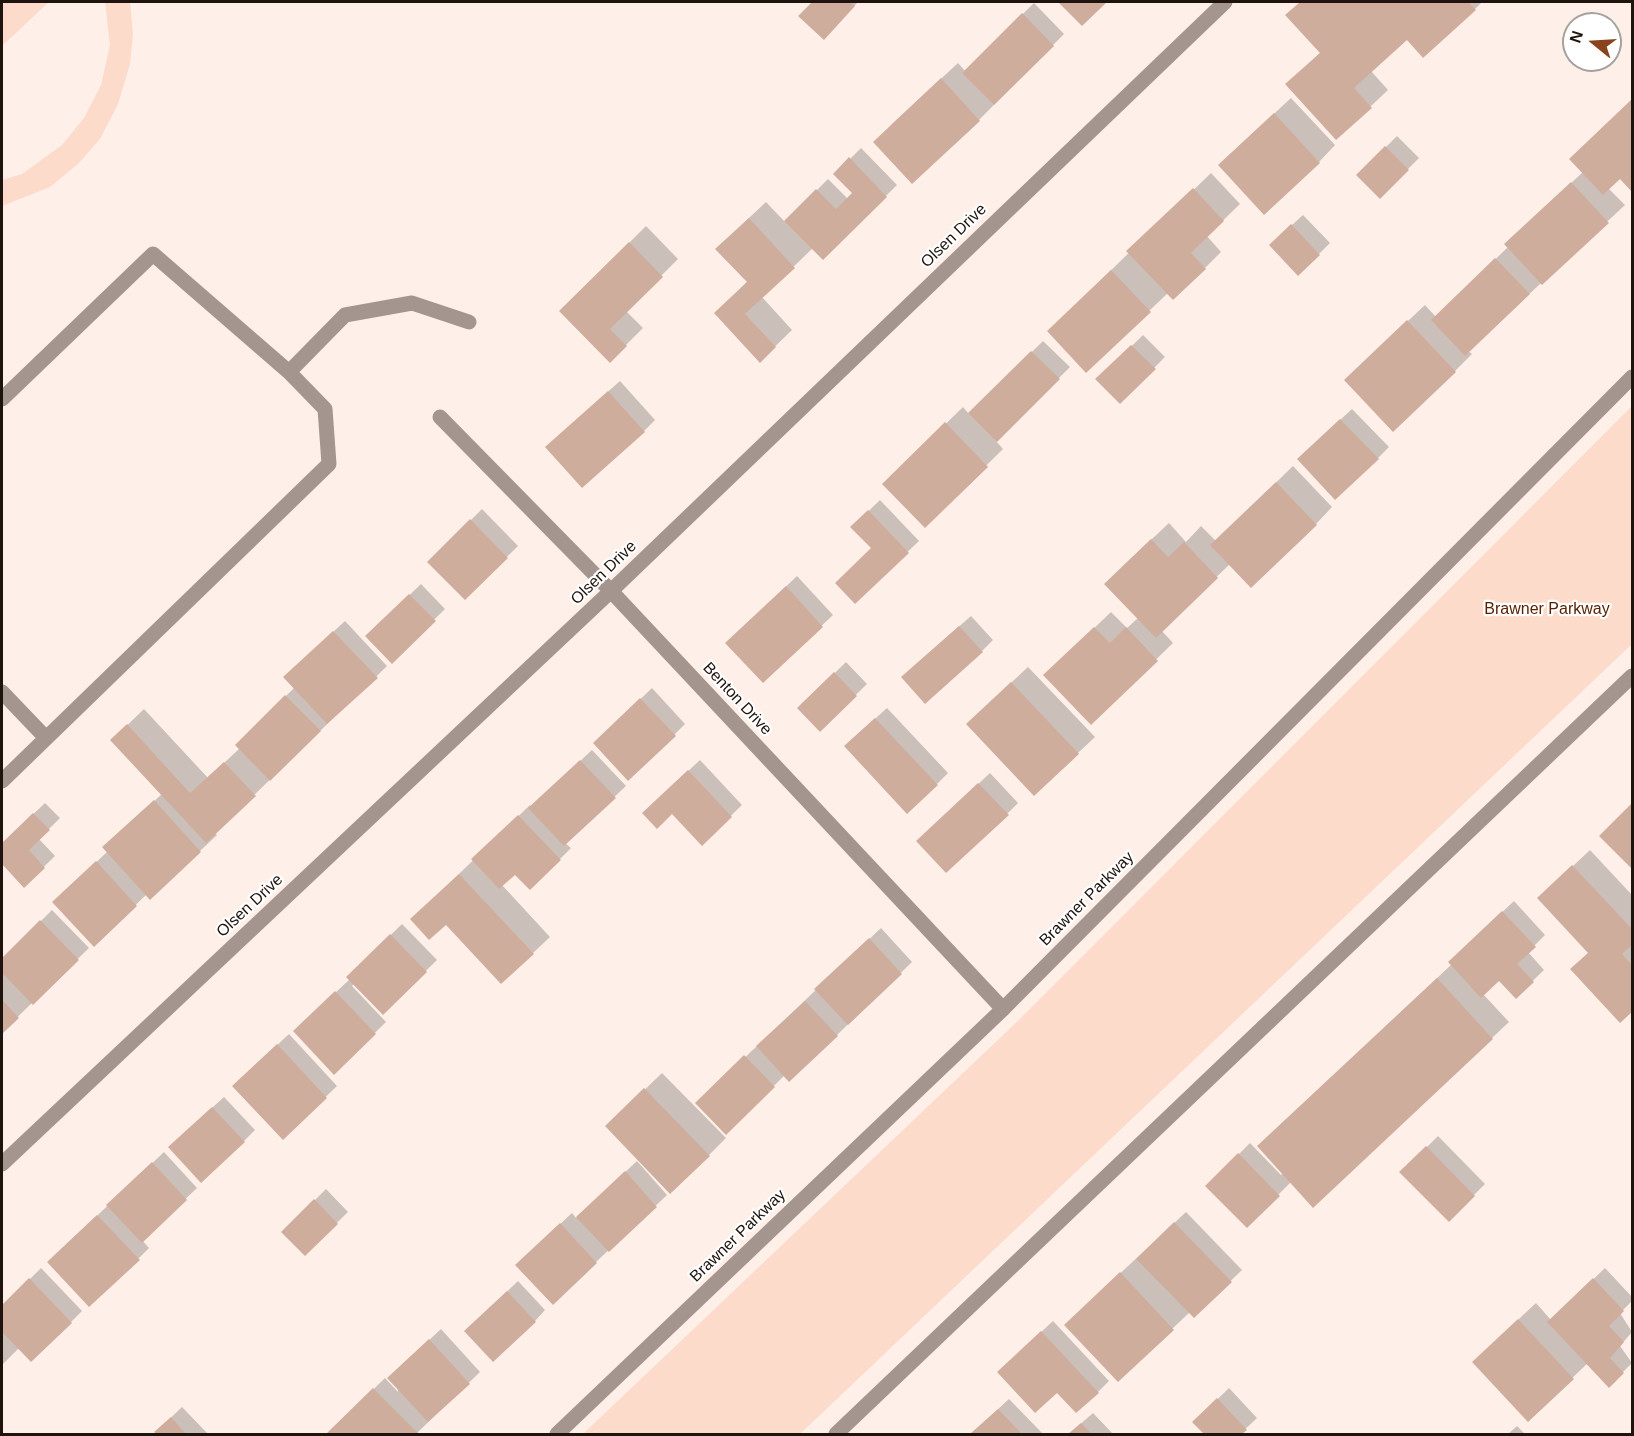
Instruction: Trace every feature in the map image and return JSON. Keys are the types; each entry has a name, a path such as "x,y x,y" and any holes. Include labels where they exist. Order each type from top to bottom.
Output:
{"street":[{"name":"Olsen Drive","path":"2,1164 611,591 1225,2"},
{"path":"2,399 153,254 289,372 325,409 329,464 2,781"},
{"path":"289,372 345,315 412,303 469,322"},
{"name":"Brawner Parkway","path":"557,1434 1004,1009 1632,377"},
{"name":"Benton Drive","path":"440,417 611,591 1004,1009"},
{"path":"836,1434 1632,676"},
{"path":"2,692 46,738"}],"green space":[{"path":"2,2 49,2 2,46"},
{"path":"105,2 130,2 133,34 130,64 118,104 100,139 78,164 50,187 2,206 2,180 22,174 62,145 84,118 101,85 110,45"},
{"name":"Brawner Parkway","path":"1632,406 1632,644 800,1434 583,1434 1020,1019"}],"building":[{"path":"812,2 850,2 855,6 824,40 798,16"},
{"path":"1058,2 1107,2 1082,26"},
{"path":"1300,2 1468,2 1476,10 1423,58 1407,40 1354,88 1372,108 1336,140 1285,84 1320,53 1285,15"},
{"path":"1022,13 1054,46 994,105 962,73"},
{"path":"941,78 980,121 912,184 873,142"},
{"path":"1632,99 1632,192 1620,179 1603,195 1569,159"},
{"path":"1274,113 1320,163 1264,215 1218,165"},
{"path":"1385,146 1409,170 1380,199 1356,175"},
{"path":"849,157 887,197 823,260 784,221 816,189 836,209 852,193 833,174"},
{"path":"1571,182 1609,223 1542,285 1504,244"},
{"path":"1193,188 1224,221 1191,253 1206,269 1173,300 1126,251"},
{"path":"749,218 795,268 745,314 776,347 760,363 714,313 747,282 715,249"},
{"path":"1291,224 1320,255 1298,276 1269,245"},
{"path":"629,242 663,277 610,329 627,346 610,363 559,311"},
{"path":"1495,258 1530,294 1465,356 1431,320"},
{"path":"1111,270 1151,312 1086,373 1047,331"},
{"path":"1407,320 1456,372 1393,432 1344,380"},
{"path":"1131,345 1156,369 1120,404 1095,379"},
{"path":"1031,351 1060,379 997,442 968,413"},
{"path":"608,391 645,432 582,488 545,447"},
{"path":"1340,419 1379,459 1335,500 1297,459"},
{"path":"945,422 988,467 925,528 882,484"},
{"path":"1276,482 1317,525 1251,588 1210,545"},
{"path":"868,510 909,553 855,604 835,583 871,548 850,527"},
{"path":"470,519 508,558 465,600 427,562"},
{"path":"1151,539 1168,557 1184,542 1218,578 1156,638 1104,584"},
{"path":"786,586 823,627 763,683 725,643"},
{"path":"409,594 436,621 392,664 365,636"},
{"path":"959,626 983,652 925,704 901,677"},
{"path":"1094,627 1110,643 1126,627 1158,661 1091,725 1043,675"},
{"path":"333,631 378,678 327,724 283,677"},
{"path":"834,672 857,696 820,732 797,708"},
{"path":"1011,682 1079,754 1034,796 966,724"},
{"path":"285,695 321,731 270,781 235,745"},
{"path":"640,698 676,736 628,781 593,743"},
{"path":"875,718 938,785 907,814 844,746"},
{"path":"127,724 190,793 224,762 256,796 206,843 110,740"},
{"path":"580,760 616,798 564,846 528,808"},
{"path":"688,770 732,817 702,846 672,814 657,829 642,813"},
{"path":"978,783 1009,815 946,873 916,841"},
{"path":"154,800 201,852 150,900 102,847"},
{"path":"1632,803 1632,869 1599,836"},
{"path":"33,813 50,830 29,850 45,868 24,888 2,864 2,843"},
{"path":"518,815 561,860 530,890 515,875 499,889 471,859"},
{"path":"96,861 137,906 94,947 52,902"},
{"path":"1572,865 1632,929 1632,945 1622,954 1632,965 1632,1012 1620,1023 1570,969 1588,953 1537,898"},
{"path":"459,874 534,954 501,984 446,925 429,940 410,919"},
{"path":"1502,911 1536,947 1517,964 1534,982 1516,999 1499,981 1481,998 1448,962"},
{"path":"40,920 79,960 33,1005 2,973 2,958"},
{"path":"390,934 427,972 383,1015 346,977"},
{"path":"869,938 902,974 848,1025 814,989"},
{"path":"1437,978 1493,1039 1313,1208 1257,1146"},
{"path":"335,991 376,1034 334,1075 293,1031"},
{"path":"2,1000 19,1018 2,1034"},
{"path":"805,1001 838,1036 789,1082 756,1046"},
{"path":"277,1044 327,1098 283,1140 232,1086"},
{"path":"744,1055 775,1087 726,1135 695,1103"},
{"path":"644,1088 710,1156 670,1194 605,1126"},
{"path":"212,1107 245,1142 201,1183 168,1147"},
{"path":"1426,1146 1475,1196 1449,1222 1399,1172"},
{"path":"1238,1153 1280,1196 1247,1228 1205,1186"},
{"path":"152,1162 187,1200 142,1243 106,1205"},
{"path":"625,1171 657,1207 609,1252 576,1217"},
{"path":"314,1199 338,1224 305,1256 281,1232"},
{"path":"97,1215 140,1260 89,1307 47,1262"},
{"path":"1174,1222 1232,1282 1194,1318 1136,1259"},
{"path":"560,1223 597,1263 553,1305 515,1265"},
{"path":"1120,1272 1174,1330 1118,1382 1064,1325"},
{"path":"29,1278 72,1323 31,1362 2,1332 2,1305"},
{"path":"1593,1278 1624,1311 1609,1326 1624,1342 1610,1358 1624,1373 1609,1388 1547,1322"},
{"path":"507,1291 536,1322 493,1362 464,1331"},
{"path":"1518,1319 1574,1379 1528,1422 1472,1362"},
{"path":"1041,1331 1099,1393 1076,1413 1057,1393 1035,1413 997,1372"},
{"path":"429,1339 470,1384 428,1422 387,1378"},
{"path":"373,1388 419,1434 326,1434"},
{"path":"1217,1398 1247,1430 1242,1434 1204,1434 1192,1422"},
{"path":"998,1409 1022,1434 970,1434"},
{"path":"171,1417 186,1434 157,1434 154,1432"},
{"path":"1081,1423 1092,1434 1068,1434"}]}
